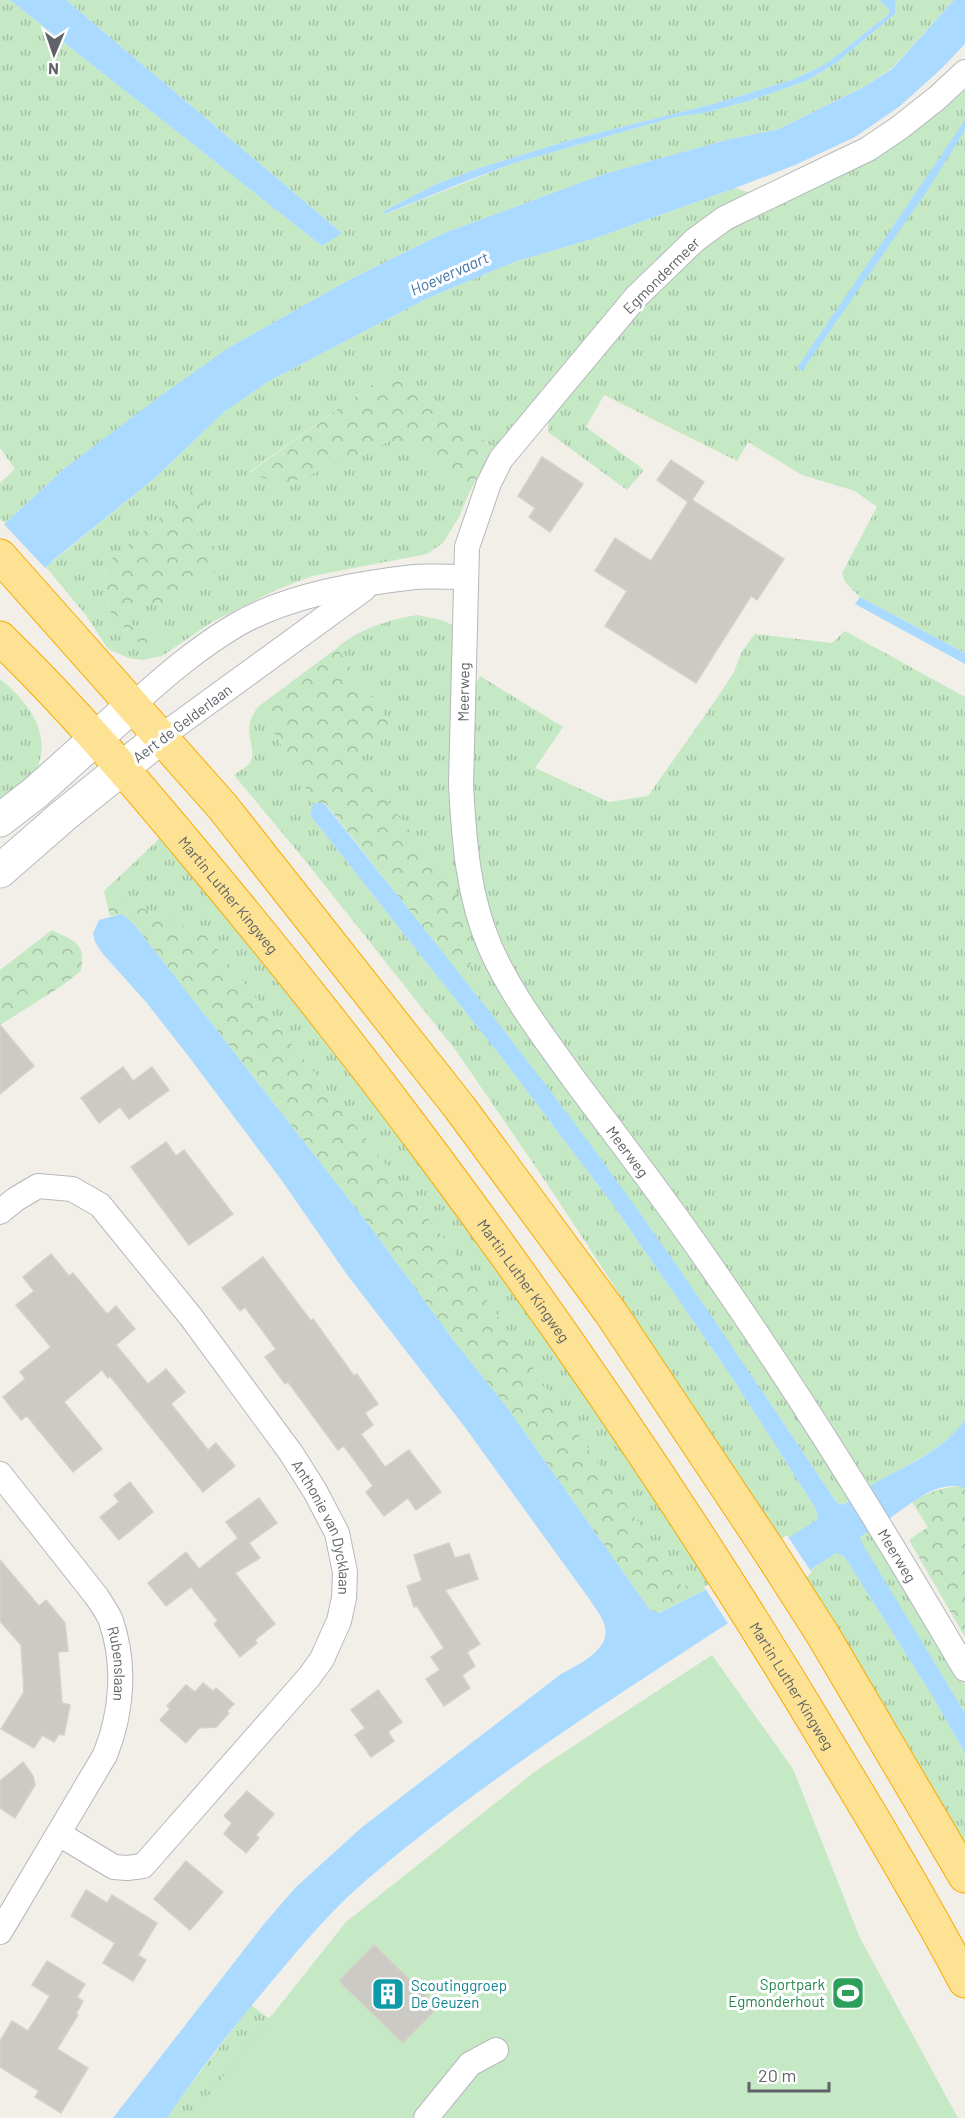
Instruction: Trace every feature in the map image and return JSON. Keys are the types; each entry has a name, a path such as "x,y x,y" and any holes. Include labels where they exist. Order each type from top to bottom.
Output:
{"highway":[{"path":"0,556 215,797 460,1108 611,1313 823,1635 965,1876"},
{"name":"Martin Luther Kingweg","path":"0,638 53,690 123,768 320,1006 550,1315 724,1574 871,1814 965,1981"}],"street":[{"name":"Egmondermeer","path":"465,577 467,547 489,483 501,459 636,297 695,240 725,218 868,149 899,129 938,98 965,72"},
{"name":"Aert de Gelderlaan","path":"0,820 35,793 177,666 240,623 302,598 416,577 465,577"},
{"name":"Meerweg","path":"465,577 461,785 463,821 473,890 490,948 522,1006 688,1234 795,1392 884,1530 965,1669"},
{"name":"Aert de Gelderlaan","path":"0,870 162,736 371,584"},
{"name":"Anthonie van Dycklaan","path":"0,1212 38,1186 72,1189 100,1205 191,1317 291,1453 315,1491 337,1533 345,1572 344,1598 339,1621 322,1659 309,1677 143,1866 127,1869 114,1867 59,1834"},
{"name":"Rubenslaan","path":"0,1474 97,1597 110,1619 117,1643 120,1690 115,1731 105,1755 0,1932"},
{"path":"426,2118 470,2064 496,2049"}],"green space":[{"path":"0,0 10,0 322,246 341,232 66,0 879,0 890,9 889,14 826,64 792,80 713,104 570,140 479,168 436,184 384,211 386,214 515,163 675,117 704,113 749,101 806,81 836,63 895,14 895,0 954,0 892,68 862,88 779,129 726,140 604,174 444,233 347,281 230,347 65,468 5,523 0,519 0,483 15,469 0,448"},
{"path":"965,84 965,653 860,597 845,582 842,573 877,507 855,491 802,475 748,442 737,461 604,395 586,427 644,470 627,490 548,432 549,415 593,363 661,288 711,242 738,222"},
{"path":"735,188 758,195 569,368 493,448 395,368 249,472 285,485 390,441 415,445 469,493 459,517 443,543 427,554 312,576 276,590 212,622 162,656 142,660 129,658 108,649 85,614 46,567 155,478 224,412 269,381 428,298 514,262 599,237","holes":["193,489 202,498 196,533 222,552 178,601 119,608 132,625 165,634 137,642 108,609 105,566"]},
{"path":"395,368 493,448 469,493 415,445 390,441 285,485 249,473"},
{"path":"193,489 202,498 196,533 222,552 225,564 178,601 119,608 132,625 165,634 165,644 137,642 108,609 105,565"},
{"path":"417,615 441,620 455,626 461,884 643,1189 780,1388 850,1500 843,1505 837,1503 702,1304 609,1173 465,981 474,955 356,761 391,725 337,648 345,641 374,626"},
{"path":"845,631 965,697 965,1420 933,1450 870,1488 523,988 489,907 477,843 473,791 475,685 480,676 563,727 535,768 609,802 648,796 713,704 734,672 742,651 755,634 832,643"},
{"path":"337,648 391,725 357,761 458,895 474,955 465,981 325,803 314,803 259,706"},
{"path":"0,679 29,709 36,721 42,747 40,761 34,775 23,788 0,806"},
{"path":"259,706 314,803 310,815 502,1058 611,1202 733,1379 816,1509 818,1519 782,1543 552,1191 457,1052 234,775 250,763 252,751 250,723"},
{"path":"160,838 315,1028 437,1187 603,1418 711,1587 681,1585 452,1249 208,937 104,891"},
{"path":"104,891 208,937 452,1249 681,1585 711,1587 658,1613 650,1610 506,1406 454,1341 369,1225 133,923 122,914 110,916"},
{"path":"52,930 73,941 80,948 81,971 0,1025 0,970"},
{"path":"961,1486 965,1488 965,1637 909,1540 928,1527 912,1502 935,1491"},
{"path":"869,1531 965,1684 965,1713 862,1545 860,1537"},
{"path":"836,1553 844,1556 930,1692 965,1753 965,1842 880,1698 803,1575"},
{"path":"712,1655 793,1769 860,1938 958,2118 190,2118 346,1922 537,1770"},
{"path":"251,2005 405,2118 167,2118"}],"water":[{"path":"10,0 66,0 342,233 322,246"},
{"path":"879,0 895,0 895,14 836,63 806,81 749,101 704,113 675,117 515,163 385,214 384,211 436,184 479,168 570,140 713,104 792,80 826,64 889,14 889,9"},
{"name":"Hoevervaart","path":"954,0 965,0 965,44 900,106 855,137 795,165 735,188 599,237 514,262 428,298 269,381 224,412 155,478 56,558 0,609 0,528 65,468 230,347 347,281 444,233 604,174 726,140 779,129 862,88 892,69"},
{"path":"965,120 965,130 927,191 802,371 797,368"},
{"path":"860,597 965,653 965,664 855,604"},
{"path":"314,803 324,803 550,1090 677,1266 837,1503 843,1505 875,1483 929,1453 957,1430 965,1420 965,1488 955,1486 934,1490 860,1537 965,1713 965,1753 930,1692 844,1556 836,1553 540,1748 426,1831 357,1888 307,1940 244,2014 167,2118 113,2118 264,1924 295,1888 361,1828 561,1674 594,1654 604,1639 605,1631 602,1618 590,1600 464,1426 348,1276 280,1178 186,1053 146,1002 103,954 95,942 93,933 99,920 122,914 133,923 369,1225 454,1341 506,1406 650,1610 659,1613 711,1587 818,1519 816,1509 733,1379 611,1202 502,1058 310,815"}],"pier":[{"path":"2,522 47,570 0,612 0,524"},
{"path":"787,1535 812,1573 729,1625 704,1587"}],"building":[{"path":"542,457 583,484 550,532 529,517 535,508 518,496"},
{"path":"671,460 704,482 692,500 784,559 757,600 751,596 696,683 605,626 627,591 595,571 615,538 651,561 688,502 657,480"},
{"path":"0,1025 34,1066 0,1094"},
{"path":"123,1067 133,1081 152,1067 169,1090 129,1119 120,1107 99,1123 81,1098"},
{"path":"166,1142 176,1156 184,1150 233,1214 189,1245 131,1167"},
{"path":"51,1254 69,1276 73,1273 107,1314 116,1306 135,1329 116,1345 148,1384 166,1369 185,1392 171,1404 208,1450 216,1443 235,1466 203,1492 110,1376 108,1378 102,1370 64,1402 102,1449 73,1472 27,1416 21,1420 3,1397 25,1379 20,1372 51,1347 16,1305 34,1291 23,1277"},
{"path":"263,1257 311,1321 313,1319 354,1376 357,1374 378,1404 365,1413 373,1425 361,1434 385,1467 409,1450 441,1492 416,1510 408,1498 384,1516 366,1492 373,1486 344,1446 338,1450 288,1382 285,1384 265,1357 276,1349 245,1307 240,1311 222,1288"},
{"path":"130,1482 153,1512 119,1540 100,1517 119,1502 114,1495"},
{"path":"259,1498 277,1523 249,1543 260,1558 235,1573 275,1624 255,1640 257,1643 240,1657 214,1624 218,1621 191,1587 166,1606 148,1583 186,1552 199,1569 238,1538 226,1522"},
{"path":"449,1543 455,1558 469,1554 478,1579 445,1590 480,1644 467,1652 475,1666 462,1675 470,1688 444,1706 426,1679 440,1670 431,1657 444,1648 417,1606 414,1607 407,1586 422,1581 414,1555"},
{"path":"0,1560 39,1606 46,1600 65,1623 68,1651 58,1652 62,1703 70,1705 64,1735 59,1734 54,1742 42,1735 34,1748 1,1729 24,1692 21,1645 0,1621"},
{"path":"203,1683 213,1691 216,1688 234,1704 216,1727 199,1728 186,1743 160,1720 170,1709 167,1706 186,1685 195,1692"},
{"path":"378,1690 402,1722 388,1732 394,1741 371,1757 355,1735 365,1728 351,1710"},
{"path":"23,1762 33,1776 35,1785 15,1818 0,1808 0,1781"},
{"path":"247,1791 274,1814 256,1835 259,1838 246,1853 224,1834 232,1823 224,1816"},
{"path":"186,1861 223,1892 190,1930 154,1899"},
{"path":"86,1890 107,1903 112,1895 157,1923 138,1955 146,1960 133,1981 103,1963 115,1943 71,1916"},
{"name":"Scoutinggroep De Geuzen","path":"374,1945 438,2007 403,2043 339,1981"},
{"path":"47,1961 85,1984 77,1997 83,2001 76,2014 78,2015 57,2049 88,2068 61,2113 35,2097 39,2091 0,2067 0,2041 12,2021 28,2031 50,1996 32,1985"}],"place":[{"name":"Sportpark Egmonderhout","path":"848,1993"},
{"name":"Scoutinggroep De Geuzen","path":"388,1994"}]}
